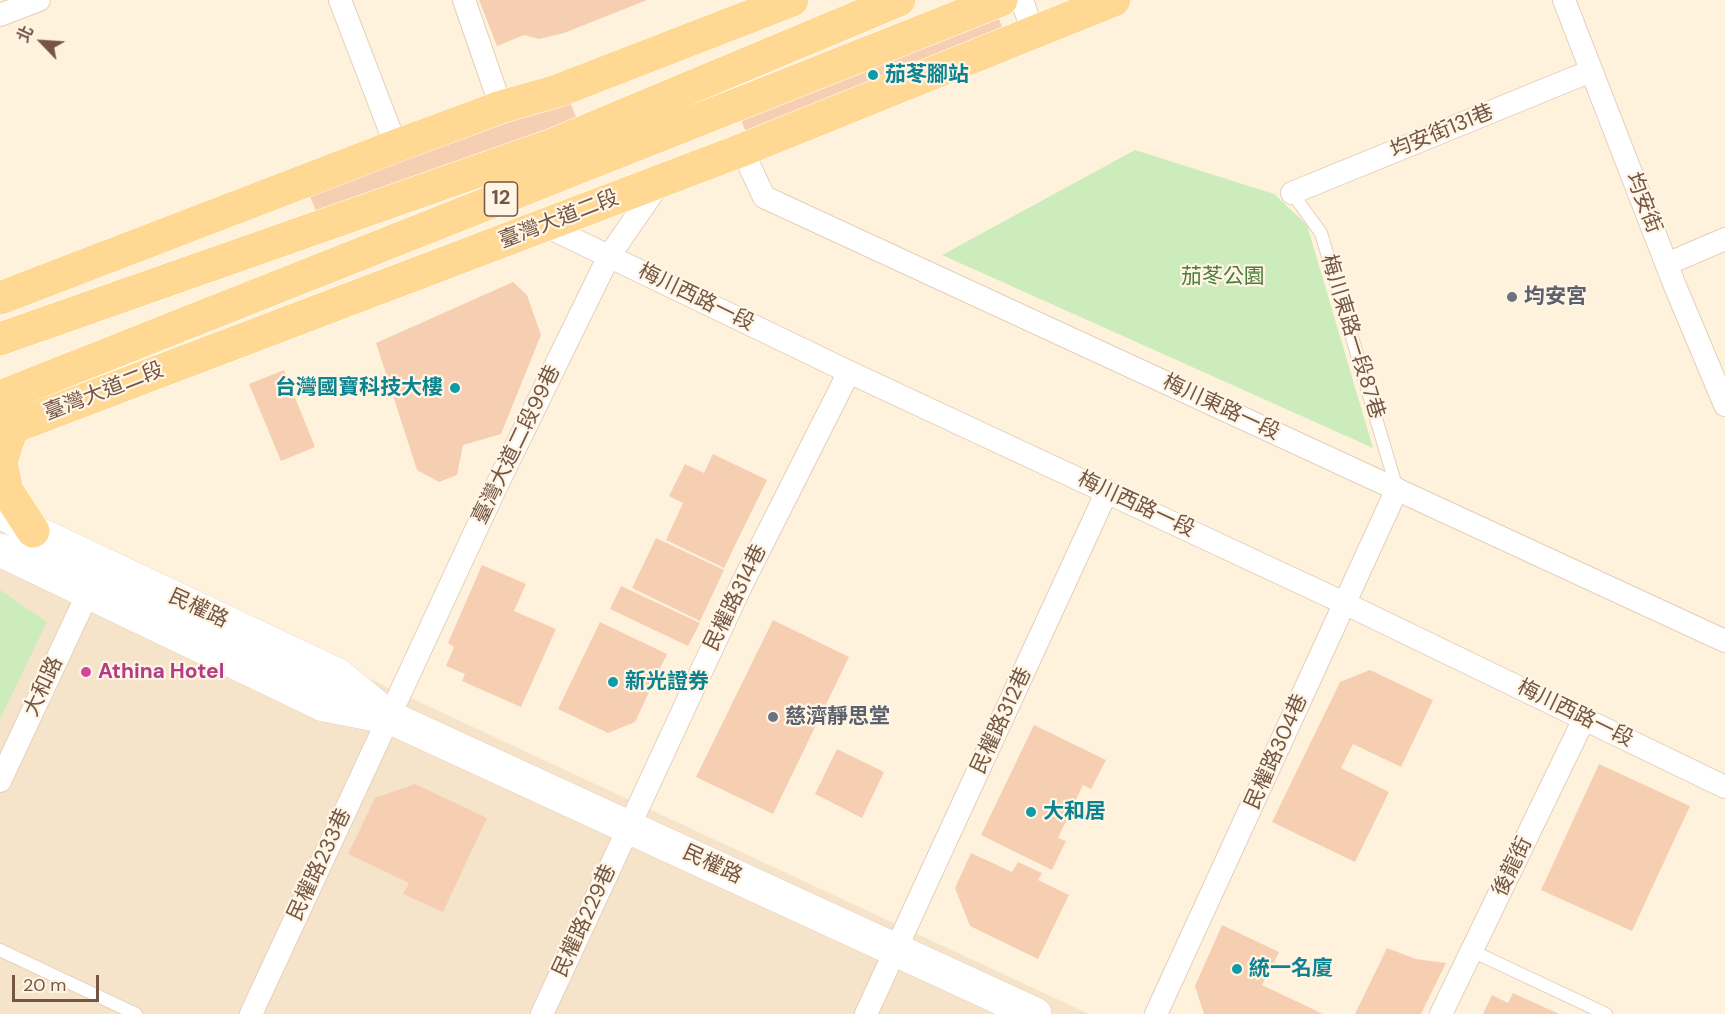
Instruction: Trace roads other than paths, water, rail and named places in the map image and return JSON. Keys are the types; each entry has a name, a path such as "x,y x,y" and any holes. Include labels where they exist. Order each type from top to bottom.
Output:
{"main road":[{"path":"0,298 396,146 501,107 560,90 792,0"},
{"name":"12","path":"0,339 555,144 899,0"},
{"name":"臺灣大道二段","path":"13,392 1001,0"},
{"name":"臺灣大道二段","path":"6,430 742,150 1114,0"},
{"path":"13,392 1,462 7,491 33,531"},
{"name":"民權路","path":"0,511 33,531 338,675 389,717"},
{"name":"民權路","path":"0,551 324,705 389,717 1035,1014"}],"street":[{"path":"0,15 39,0"},
{"path":"340,0 396,146"},
{"path":"464,0 501,107"},
{"path":"1022,0 1033,33"},
{"name":"均安街","path":"1564,0 1667,264 1725,405"},
{"name":"均安街131巷","path":"1292,193 1591,71"},
{"name":"梅川東路一段","path":"742,150 764,197 1725,641"},
{"name":"臺灣大道二段99巷","path":"389,717 495,489 609,256 661,181"},
{"name":"梅川西路一段","path":"546,226 849,372 1344,603 1725,786"},
{"path":"1667,264 1725,239"},
{"name":"民權路314巷","path":"630,827 740,588 849,372"},
{"name":"民權路304巷","path":"1156,1014 1397,489"},
{"name":"民權路312巷","path":"866,1014 1107,491"},
{"name":"大和路","path":"0,781 88,593"},
{"name":"民權路233巷","path":"251,1014 389,717"},
{"name":"後龍街","path":"1441,1014 1584,719"},
{"name":"民權路229巷","path":"542,1014 630,827"}],"lane":[{"name":"梅川東路一段87巷","path":"1292,193 1321,233 1397,489"},
{"path":"0,950 136,1014"},
{"path":"1472,951 1606,1014"}],"place":[{"name":"茄苳腳站","path":"873,75"},
{"name":"均安宮","path":"1512,297"},
{"name":"台灣國寶科技大樓","path":"455,388"},
{"name":"Athina Hotel","path":"86,672"},
{"name":"新光證券","path":"613,682"},
{"name":"慈濟靜思堂","path":"773,717"},
{"name":"大和居","path":"1031,812"},
{"name":"統一名廈","path":"1237,969"}],"park label":[{"name":"茄苳公園","path":"1223,277"}]}
